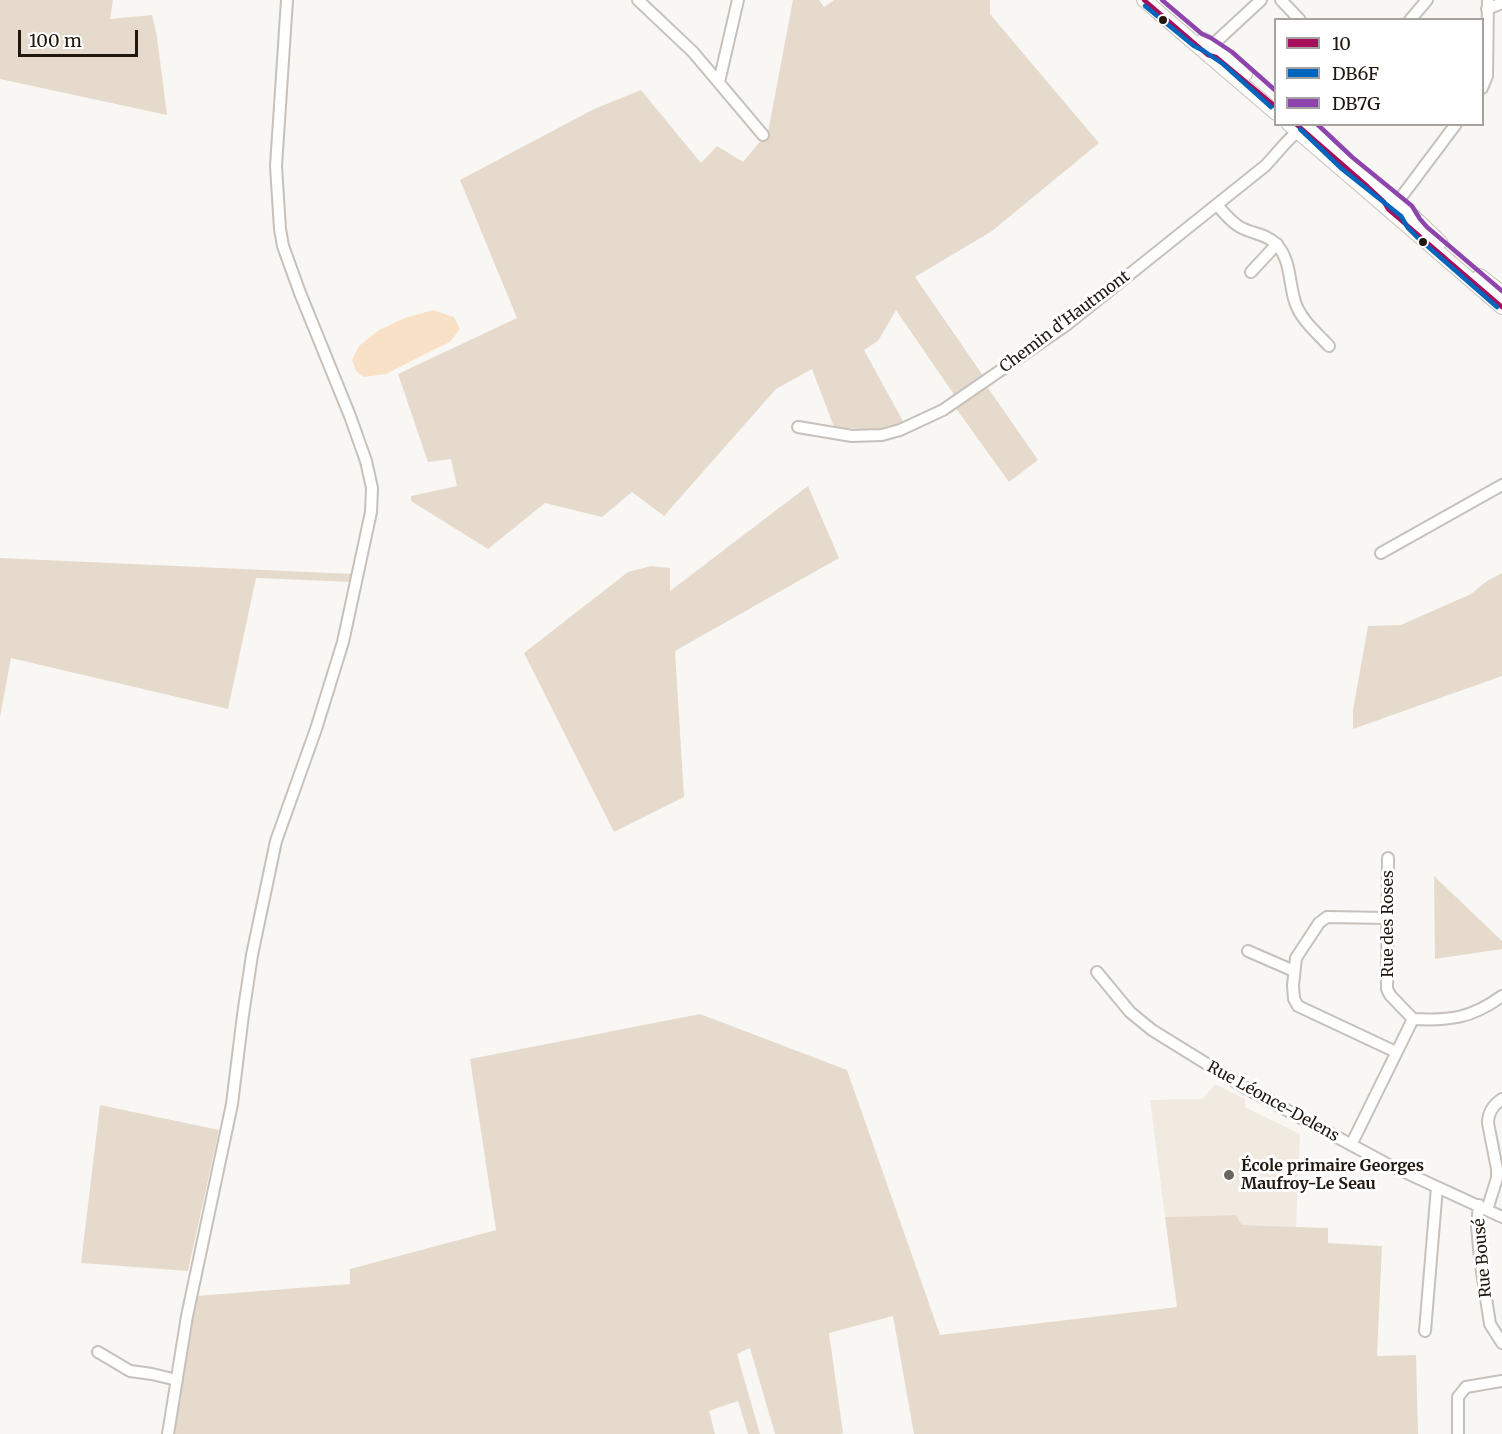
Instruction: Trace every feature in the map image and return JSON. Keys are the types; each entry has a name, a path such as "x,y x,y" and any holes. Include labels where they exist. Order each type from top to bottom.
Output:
{"main road":[{"path":"1144,0 1210,46 1274,111"},
{"path":"1157,0 1274,100"},
{"path":"1299,127 1394,208 1502,307"},
{"path":"1394,208 1502,293"}],"street":[{"path":"168,1434 187,1316 232,1104 252,955 276,841 316,729 343,642 370,512 372,488 366,461 350,416 300,293 279,229 276,166 287,0"},
{"path":"638,0 693,52 763,135"},
{"path":"719,82 738,0"},
{"path":"1210,46 1261,0"},
{"path":"1281,0 1298,18"},
{"path":"1412,18 1427,0"},
{"path":"1484,82 1487,75 1488,5 1502,3"},
{"path":"1394,208 1455,126"},
{"name":"Chemin d'Hautmont","path":"798,427 852,436 882,435 900,430 943,410 1065,326 1265,166 1299,127"},
{"path":"1217,205 1238,227 1277,244 1286,260 1295,301 1300,312 1308,324 1329,345"},
{"path":"1251,272 1277,244"},
{"path":"1381,553 1502,485"},
{"name":"Rue des Roses","path":"1388,858 1387,989 1413,1019"},
{"path":"1388,918 1327,918 1319,923 1296,958 1294,999 1298,1006 1396,1052"},
{"path":"1248,951 1294,971"},
{"name":"Rue Léonce-Delens","path":"1097,972 1130,1012 1152,1030 1244,1087 1351,1145 1502,1217"},
{"path":"1351,1145 1413,1019 1439,1020 1458,1017 1481,1009 1502,996"},
{"name":"Rue Bousé","path":"1502,1099 1490,1109 1488,1118 1497,1178 1477,1226 1490,1324 1502,1343"},
{"path":"1425,1331 1437,1187"},
{"path":"98,1352 130,1371 177,1380"},
{"path":"1458,1434 1458,1397 1466,1388 1502,1381"}],"shaded area":[{"path":"0,0 113,0 110,19 152,15 167,115 0,79"},
{"path":"793,0 819,0 824,7 834,0 990,0 990,14 1099,143 992,231 915,277 984,377 955,396 896,310 878,341 864,350 904,423 872,430 834,427 812,369 776,389 664,516 632,492 602,517 545,503 488,549 411,501 411,496 457,486 451,459 428,462 398,374 517,318 460,180 594,109 641,90 701,163 717,146 743,162 768,132"},
{"path":"433,310 454,317 460,329 450,342 386,374 364,377 356,371 352,360 359,346 379,330 405,318"},
{"path":"986,385 1038,460 1009,482 955,407"},
{"path":"808,486 839,558 675,651 684,797 614,832 524,653 628,572 651,566 670,568 670,591"},
{"path":"0,558 353,574 352,582 256,578 228,709 11,658 0,717"},
{"path":"1502,573 1502,676 1353,729 1353,710 1368,626 1401,625 1471,594"},
{"path":"1434,876 1502,941 1502,949 1435,959"},
{"path":"700,1014 847,1070 940,1335 1177,1307 1165,1217 1236,1215 1242,1225 1328,1228 1328,1243 1382,1246 1377,1356 1416,1355 1418,1434 914,1434 893,1316 829,1333 843,1433 840,1434 775,1434 750,1348 737,1354 760,1434 748,1434 738,1401 709,1411 715,1434 174,1434 196,1296 350,1284 350,1269 496,1230 470,1059"},
{"name":"École primaire Georges Maufroy-Le Seau","path":"1215,1084 1245,1099 1245,1107 1300,1134 1296,1227 1242,1225 1236,1215 1165,1217 1150,1100 1203,1099"},
{"path":"100,1105 219,1130 188,1271 81,1263"}],"transit line":[{"name":"10","path":"1144,0 1208,55 1216,57 1274,105"},
{"name":"DB7G","path":"1162,0 1202,34 1232,52 1274,89"},
{"name":"DB6F","path":"1145,6 1194,46 1223,64 1271,107"},
{"name":"10","path":"1298,126 1366,185 1388,209 1502,307"},
{"name":"DB7G","path":"1319,126 1352,157 1412,206 1427,227 1502,291"},
{"name":"DB6F","path":"1300,129 1342,169 1401,216 1417,237 1497,307"}],"place":[{"name":"École primaire Georges Maufroy-Le Seau","path":"1229,1175"}]}
